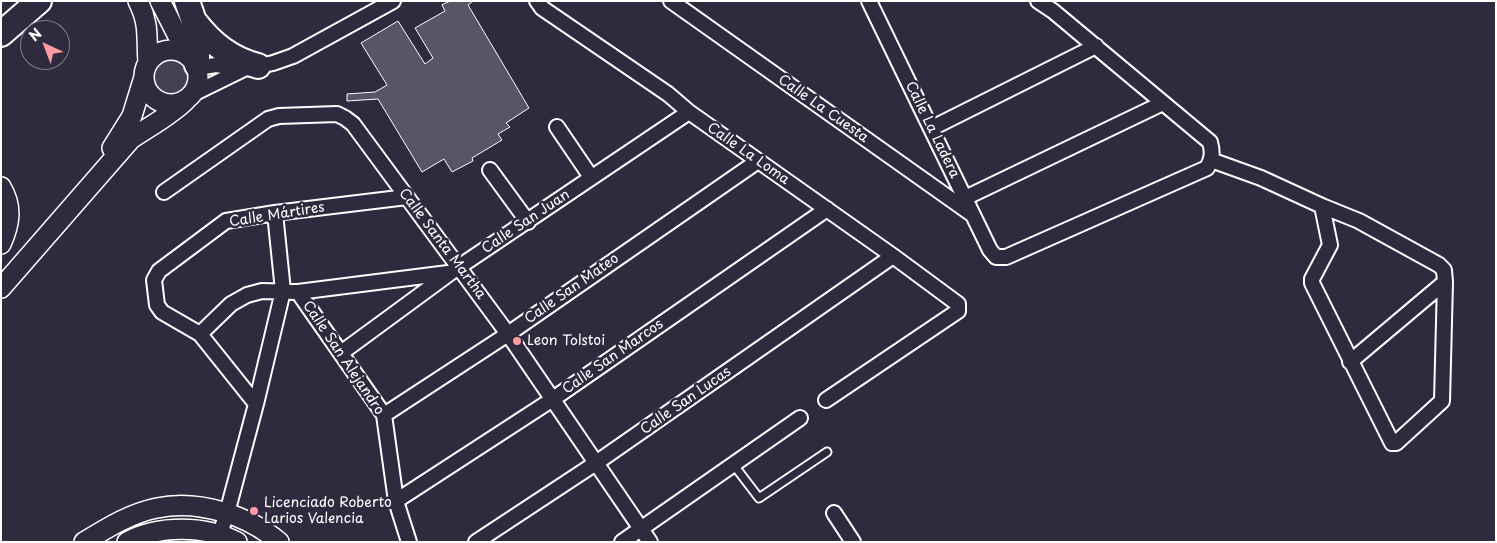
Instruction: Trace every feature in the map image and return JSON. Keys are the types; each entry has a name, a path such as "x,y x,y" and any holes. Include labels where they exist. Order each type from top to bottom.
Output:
{"highway":[{"path":"1,34 38,1"},
{"path":"191,12 198,38 194,62"},
{"path":"191,12 210,40 251,68"}],"street":[{"path":"138,1 143,10 148,30 145,86 149,93 162,103 178,103 251,68 293,56 393,1"},
{"path":"1,288 131,139 168,116 190,97 197,86 199,77 194,62 160,1"},
{"name":"Calle La Loma","path":"537,1 542,8 668,94 689,112 958,304 958,311 826,400"},
{"name":"Calle La Cuesta","path":"671,1 974,216"},
{"name":"Calle La Ladera","path":"869,1 990,250 996,257 1006,257 1207,168 1212,160"},
{"path":"1038,1 1053,10 1210,142 1212,160 1261,178 1359,221 1439,265 1444,270 1442,401 1396,443 1392,443 1389,440 1312,283 1312,279 1330,245 1322,206"},
{"path":"932,128 1096,46"},
{"path":"1,273 27,248 112,148 132,116 146,70 154,56 170,49 179,50 194,62 251,68"},
{"path":"965,198 1163,103"},
{"name":"Calle San Juan","path":"341,353 455,270 689,112"},
{"name":"Calle Santa Martha","path":"164,192 268,119 279,116 336,114 345,118 353,124 407,197 455,270 508,334 650,542"},
{"path":"557,127 591,177"},
{"name":"Calle San Mateo","path":"384,415 508,334 758,161"},
{"path":"490,170 528,222"},
{"path":"1,187 9,209 8,228 1,244"},
{"name":"Calle Mártires","path":"200,334 162,312 158,304 154,280 159,270 226,221 407,197"},
{"name":"Calle San Marcos","path":"396,501 553,398 827,209"},
{"path":"218,538 227,513 256,404 283,291 275,213"},
{"name":"Calle San Lucas","path":"476,542 596,464 893,256"},
{"path":"256,404 200,334 231,304 247,295 262,291 298,292 455,270"},
{"path":"1350,362 1445,282"},
{"name":"Calle San Alejandro","path":"298,292 384,415 396,501 410,542"},
{"path":"622,542 800,418"},
{"path":"84,542 114,524 157,508 173,506 199,507 227,513 250,522 279,542"},
{"path":"834,513 854,542"},
{"path":"127,542 149,533 171,530 196,530 237,542"}],"lane":[{"path":"733,464 758,498 827,452"}],"shaded area":[{"path":"171,56 186,62 192,77 186,92 171,98 156,92 150,77 156,62"}],"building":[{"path":"451,1 473,1 468,5 529,108 506,123 510,127 498,134 502,140 472,158 473,161 452,172 444,159 422,172 378,99 347,101 347,94 375,92 387,85 361,43 398,21 425,64 433,58 415,28 445,11 442,5"}],"place":[{"name":"Leon Tolstoi","path":"517,341"},
{"name":"Licenciado Roberto Larios Valencia","path":"254,511"}]}
